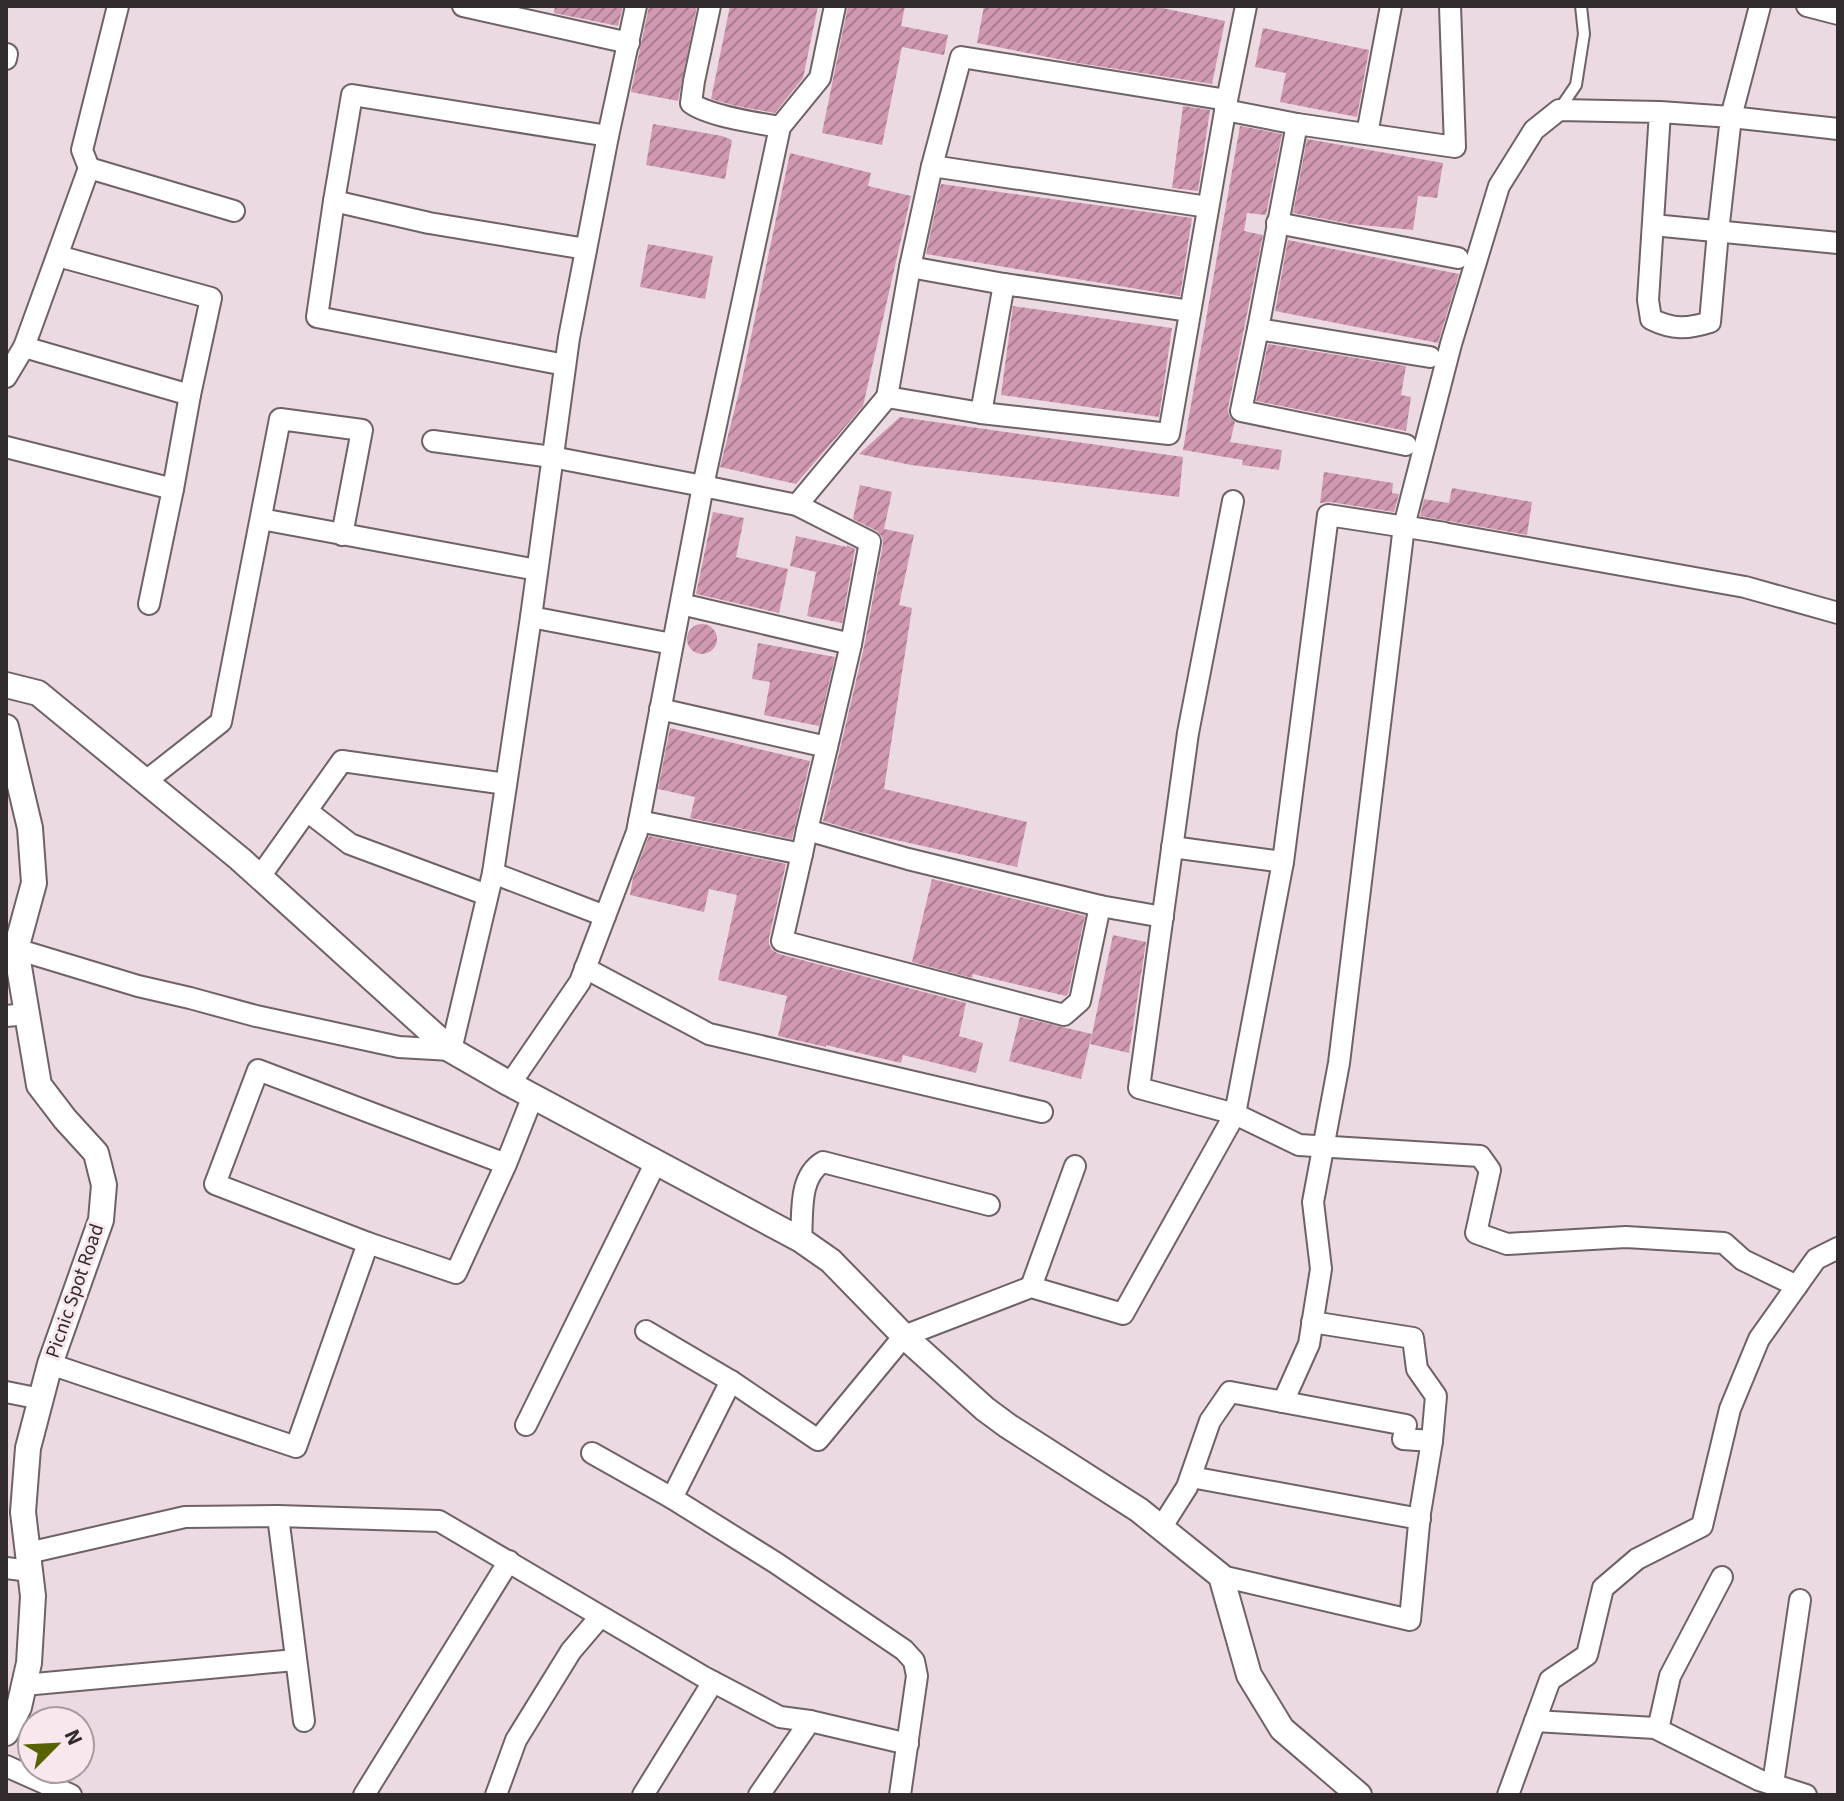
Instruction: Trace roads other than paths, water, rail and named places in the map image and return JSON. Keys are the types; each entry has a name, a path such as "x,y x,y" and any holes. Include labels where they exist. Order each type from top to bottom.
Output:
{"street":[{"path":"6,377 24,347 89,168 82,150 118,6"},
{"path":"463,6 629,43"},
{"path":"451,1050 493,873 565,365 636,6"},
{"path":"710,6 691,103 694,107 780,127"},
{"path":"510,1084 580,982 637,832 703,486 780,127 820,78 835,6"},
{"path":"887,397 981,413 1169,434 1246,6"},
{"path":"1367,134 1391,6"},
{"path":"797,505 887,397 910,267 932,166 961,57 1226,105 1297,124 1455,147 1450,6"},
{"path":"1660,112 1648,300 1651,319 1688,329 1710,322 1731,117 1760,6"},
{"path":"1807,6 1838,14"},
{"path":"565,365 317,317 352,95 608,136"},
{"path":"1283,1402 1309,1344 1321,1269 1313,1202 1339,1063 1404,526 1451,344 1499,186 1534,130 1559,110 1660,112 1838,129"},
{"path":"1297,124 1241,411 1406,445"},
{"path":"932,166 1208,207"},
{"path":"89,168 234,211"},
{"path":"334,201 429,223 586,249"},
{"path":"1277,223 1458,258"},
{"path":"1653,225 1838,243"},
{"path":"58,256 211,298 149,604"},
{"path":"910,267 1190,311"},
{"path":"981,413 1004,284"},
{"path":"1258,329 1430,357"},
{"path":"24,347 190,395"},
{"path":"146,781 221,722 280,419 362,430 342,535"},
{"path":"433,441 552,457 797,505 870,542 851,644 782,941 1064,1015 1080,1001 1100,906"},
{"path":"6,447 173,489"},
{"path":"1233,501 1188,733 1139,1088 1235,1114 1299,1145 1480,1156 1490,1170 1476,1233 1507,1244 1626,1237 1724,1243 1743,1260 1797,1286"},
{"path":"646,1331 731,1381 818,1440 904,1336 1031,1287 1123,1314 1235,1114 1283,862 1328,515 1745,587 1838,613"},
{"path":"261,519 537,570"},
{"path":"681,604 851,644"},
{"path":"531,617 672,644"},
{"path":"6,685 38,693 146,781 240,859 451,1050 801,1240 831,1261 904,1336 997,1418 1139,1510 1221,1576 1410,1620 1436,1396 1417,1369 1413,1338 1312,1322"},
{"path":"660,709 827,747"},
{"name":"Picnic Spot Road","path":"6,727 14,791 30,828 34,883 13,942 16,1015 39,1085 96,1153 104,1185 101,1220 50,1364 28,1448 22,1564 33,1596 29,1663 19,1707 6,1733"},
{"path":"259,878 342,761 506,784"},
{"path":"307,811 350,844 487,895"},
{"path":"639,821 802,854"},
{"path":"807,830 908,859 1100,906 1163,917"},
{"path":"1172,847 1283,862"},
{"path":"493,873 605,916"},
{"path":"13,942 138,986 256,1016 399,1047 451,1050"},
{"path":"585,968 709,1034 1042,1112"},
{"path":"506,1164 258,1070 215,1184 456,1273 506,1164 533,1096"},
{"path":"526,1425 656,1162"},
{"path":"801,1240 805,1182 814,1167 823,1162 989,1205"},
{"path":"1031,1287 1075,1166"},
{"path":"50,1364 296,1447 368,1243"},
{"path":"1508,1795 1550,1680 1587,1655 1603,1588 1637,1559 1702,1526 1730,1409 1759,1339 1816,1259 1838,1248"},
{"path":"672,1498 731,1381"},
{"path":"6,1392 41,1399"},
{"path":"1161,1528 1187,1487 1210,1421 1230,1392 1406,1425 1403,1439 1432,1441"},
{"path":"592,1453 672,1498 776,1563 904,1650 914,1661 917,1676 900,1795"},
{"path":"1191,1477 1420,1519"},
{"path":"22,1564 185,1517 278,1516 439,1521 713,1682 780,1717 908,1744"},
{"path":"278,1516 304,1721"},
{"path":"364,1795 509,1561"},
{"path":"1221,1576 1249,1675 1282,1729 1359,1795"},
{"path":"1658,1729 1670,1676 1722,1577"},
{"path":"1773,1784 1800,1600"},
{"path":"496,1795 516,1740 571,1651 600,1617"},
{"path":"24,1685 295,1660"},
{"path":"643,1795 713,1682"},
{"path":"759,1795 810,1721"},
{"path":"1535,1721 1655,1728 1759,1780 1806,1795"},
{"path":"6,1766 71,1795"}],"lane":[{"path":"1559,110 1576,85 1584,34 1581,6"}]}
